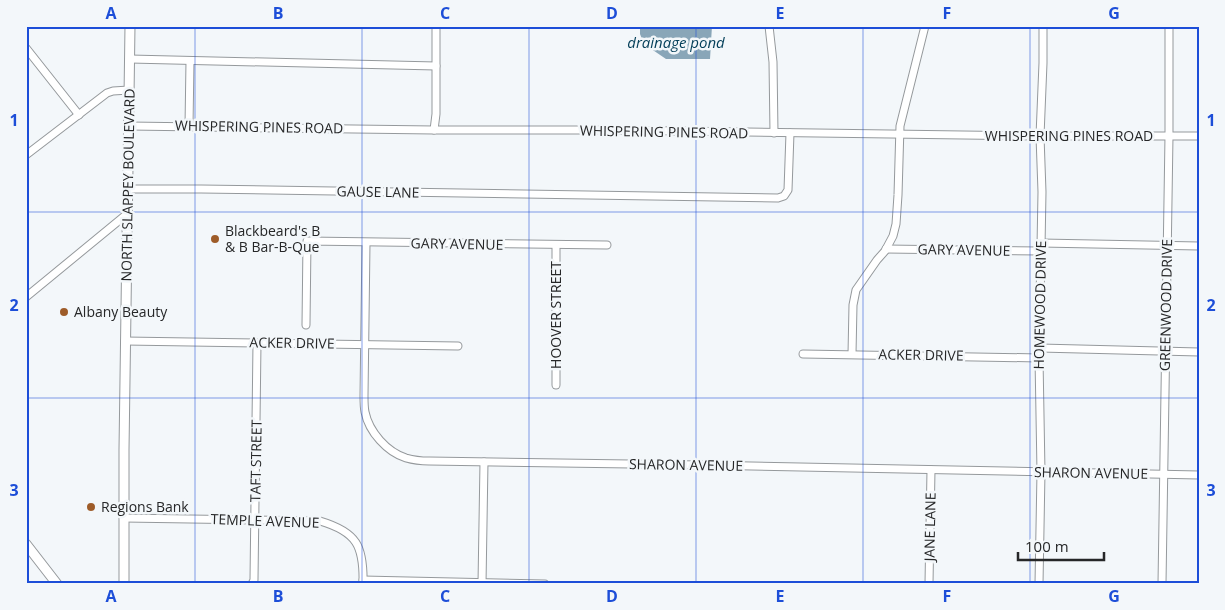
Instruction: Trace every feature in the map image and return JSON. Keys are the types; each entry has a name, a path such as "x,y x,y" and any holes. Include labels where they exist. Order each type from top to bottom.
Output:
{"main road":[{"name":"NORTH SLAPPEY BOULEVARD","path":"124,584 130,26"},
{"path":"26,544 56,583"}],"street":[{"path":"434,130 436,114 436,26"},
{"path":"769,26 773,62 774,133"},
{"path":"852,354 853,305 856,290 886,249 893,236 896,224 899,135 925,26"},
{"name":"HOMEWOOD DRIVE","path":"1039,584 1041,472 1039,358 1042,192 1040,136 1043,26"},
{"name":"GREENWOOD DRIVE","path":"1162,584 1170,26"},
{"path":"26,48 79,114"},
{"path":"130,59 436,66"},
{"path":"189,126 190,61"},
{"path":"27,154 107,93 129,90"},
{"name":"WHISPERING PINES ROAD","path":"129,126 899,135 1199,136"},
{"name":"GAUSE LANE","path":"127,190 201,189 778,198 784,196 788,190 790,133"},
{"path":"26,297 127,214"},
{"name":"GARY AVENUE","path":"306,325 306,242 607,245"},
{"name":"SHARON AVENUE","path":"366,243 365,413 372,429 383,444 406,458 430,461 1199,475"},
{"name":"HOOVER STREET","path":"556,245 556,385"},
{"name":"GARY AVENUE","path":"886,249 1199,246"},
{"name":"ACKER DRIVE","path":"126,341 458,346"},
{"name":"TAFT STREET","path":"254,582 257,343"},
{"path":"1040,348 1199,352"},
{"name":"ACKER DRIVE","path":"803,354 1039,358"},
{"path":"482,584 484,462"},
{"name":"JANE LANE","path":"929,584 931,470"},
{"name":"TEMPLE AVENUE","path":"124,518 320,521 337,527 352,537 362,555 363,582"},
{"path":"363,582 546,584"}],"water":[{"name":"drainage pond","path":"640,26 712,26 710,59 666,59 644,44 640,34"}],"place":[{"name":"Blackbeard's B & B Bar-B-Que","path":"215,239"},
{"name":"Albany Beauty","path":"64,312"},
{"name":"Regions Bank","path":"91,507"}]}
